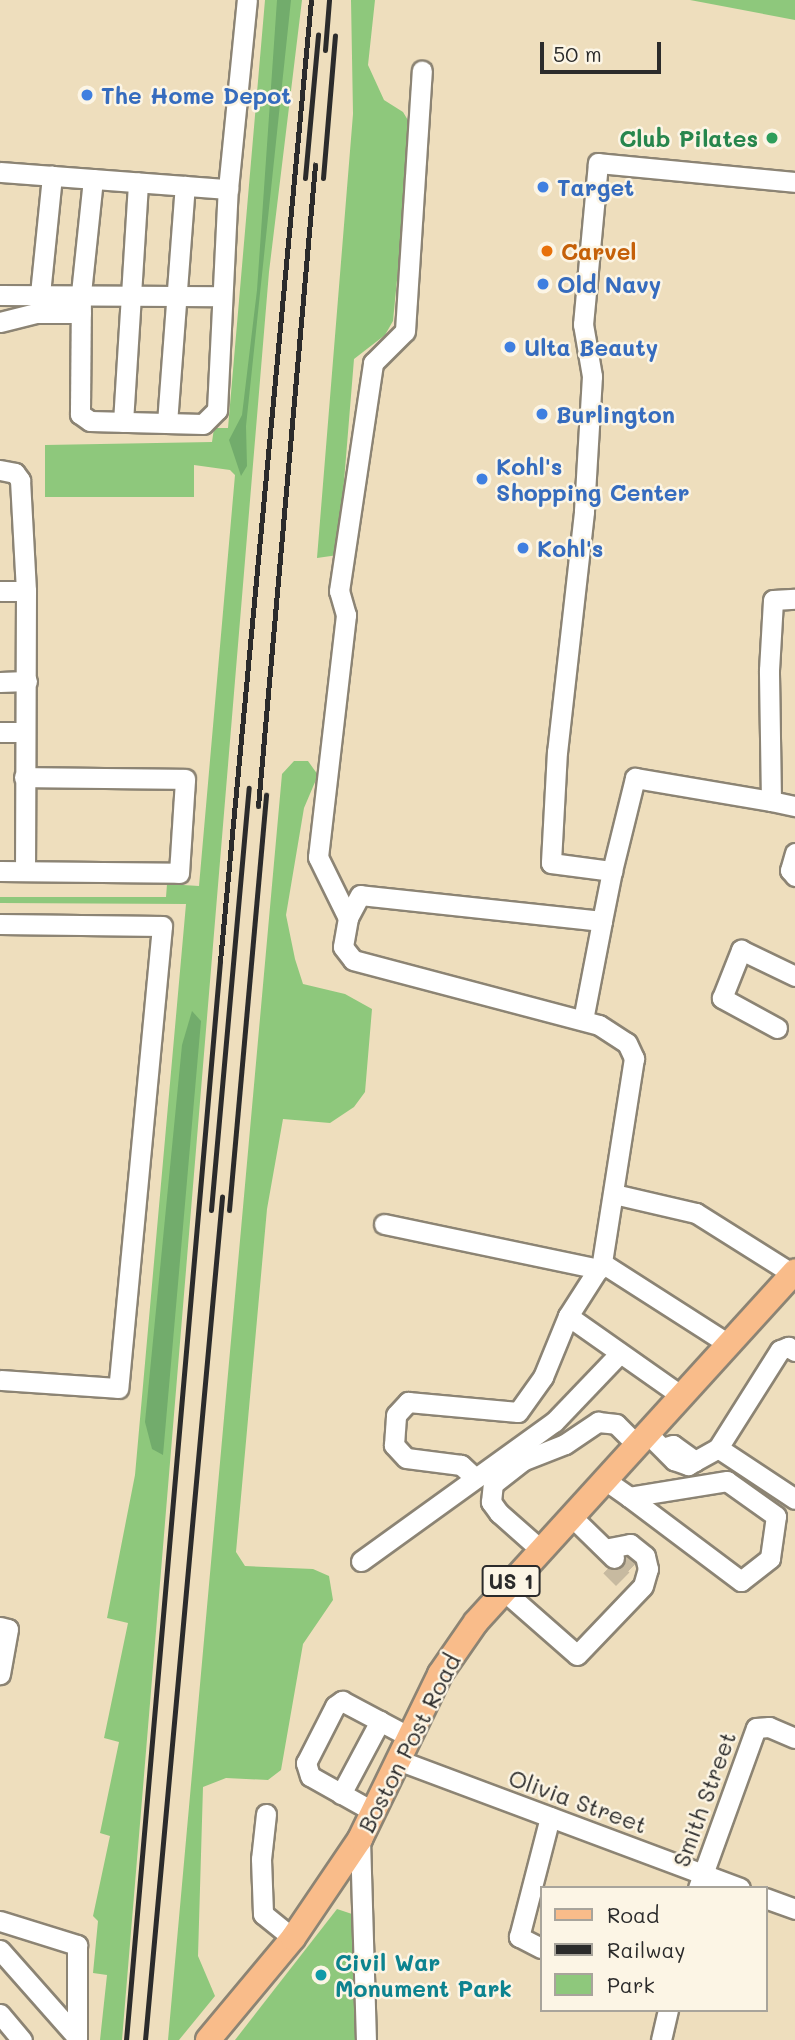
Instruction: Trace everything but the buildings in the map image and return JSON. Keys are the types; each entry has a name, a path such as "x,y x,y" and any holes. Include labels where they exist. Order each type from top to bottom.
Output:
{"main road":[{"name":"Boston Post Road","path":"208,2040 293,1938 360,1839 456,1650 503,1590 571,1516 605,1480 650,1442 682,1396 794,1273"}],"street":[{"path":"93,179 81,304 80,414 90,421 203,424 217,410 228,189 247,0"},
{"path":"348,918 318,857 346,615 339,590 373,363 405,331 422,71"},
{"path":"612,871 551,863 557,751 584,512 592,376 583,324 598,163 795,182"},
{"path":"1,178 52,176 228,189"},
{"path":"33,294 52,176"},
{"path":"123,422 138,182"},
{"path":"167,423 185,186"},
{"path":"0,288 81,304"},
{"path":"0,295 33,294"},
{"path":"0,323 36,313 129,295 222,296"},
{"path":"0,470 15,473 20,480 26,591 27,681 24,732 24,871"},
{"path":"0,591 26,591"},
{"path":"771,802 769,670 773,600 795,599"},
{"path":"0,682 27,681"},
{"path":"0,732 24,732"},
{"path":"0,871 179,873 184,779 24,777"},
{"path":"583,1020 612,871 635,778 795,806"},
{"path":"795,853 790,870 795,876"},
{"path":"518,1412 543,1377 568,1316 600,1266 614,1194 634,1058 627,1043 583,1020 353,960 343,947 348,918 360,895 602,921"},
{"path":"0,924 162,926 118,1388 0,1380"},
{"path":"777,1028 722,998 741,950 795,976"},
{"path":"614,1194 695,1213 794,1273"},
{"path":"384,1224 600,1266 730,1345"},
{"path":"568,1316 682,1396"},
{"path":"541,1550 499,1513 491,1502 493,1483 522,1461 565,1444 598,1422 616,1424 650,1442 674,1460 688,1465 718,1448 767,1364 780,1350 788,1347 795,1352"},
{"path":"361,1561 528,1438 554,1422 620,1353"},
{"path":"474,1477 461,1465 406,1458 394,1445 396,1415 408,1402 518,1412"},
{"path":"518,1412 528,1438"},
{"path":"718,1448 795,1499"},
{"path":"605,1480 741,1581 770,1558 776,1516 727,1481 629,1497"},
{"path":"503,1590 577,1655 624,1568 571,1516"},
{"path":"0,1627 8,1629 0,1674"},
{"path":"374,1812 310,1776 305,1767 335,1706 342,1701 410,1737"},
{"path":"341,1794 380,1721"},
{"name":"Smith Street","path":"700,1880 756,1728 769,1727 795,1738"},
{"name":"Olivia Street","path":"398,1760 551,1817 700,1880 730,1886"},
{"path":"266,1814 261,1859 263,1914 293,1938"},
{"path":"540,1948 519,1937 551,1817"},
{"path":"360,1839 366,2040"},
{"path":"767,1899 795,1909"},
{"path":"0,1921 77,1945 77,2039"},
{"path":"0,1950 77,2039"},
{"path":"661,2040 668,2012"},
{"path":"0,2014 22,2040"}],"green space":[{"path":"265,0 302,0 269,272 122,2040 100,2040 107,1975 93,1973 98,1921 93,1916 110,1836 100,1833 119,1742 104,1738 128,1623 107,1618 135,1475 186,904 0,903 0,897 166,897 167,884 199,886 235,475 230,470 194,465 194,497 45,497 45,445 212,442 214,428 228,428"},
{"path":"277,0 291,0 246,426 247,466 241,476 229,440 242,415 257,290"},
{"path":"351,0 375,0 368,65 384,100 403,112 412,127 393,321 385,335 354,359 338,555 317,558 353,114"},
{"path":"690,0 795,0 795,20"},
{"path":"294,761 308,761 318,775 304,808 286,915 295,959 303,984 345,994 372,1009 365,1092 354,1107 330,1123 283,1119 267,1209 236,1552 245,1566 313,1569 329,1576 333,1600 303,1644 281,1770 268,1780 226,1778 203,1787 198,1956 215,1996 179,2040 168,2040 282,774"},
{"path":"192,1011 201,1021 163,1455 152,1449 145,1422 182,1045"},
{"name":"Civil War Monument Park","path":"337,1909 352,1914 354,1921 356,2040 235,2040"}],"tunnel":[{"path":"620,1552 636,1567"},
{"path":"610,1566 623,1579"}],"railway":[{"path":"126,2040 220,961 311,0"},
{"path":"325,50 329,0"},
{"path":"305,178 318,35"},
{"path":"323,178 335,36"},
{"path":"258,806 315,165"},
{"path":"211,1210 249,788"},
{"path":"229,1210 266,795"},
{"path":"145,2040 222,1197"}],"place":[{"name":"The Home Depot","path":"87,95"},
{"name":"Club Pilates","path":"772,138"},
{"name":"Target","path":"543,187"},
{"name":"Carvel","path":"547,251"},
{"name":"Old Navy","path":"543,284"},
{"name":"Ulta Beauty","path":"510,347"},
{"name":"Burlington","path":"542,414"},
{"name":"Kohl's Shopping Center","path":"482,479"},
{"name":"Kohl's","path":"523,548"},
{"name":"Civil War Monument Park","path":"321,1975"}]}
